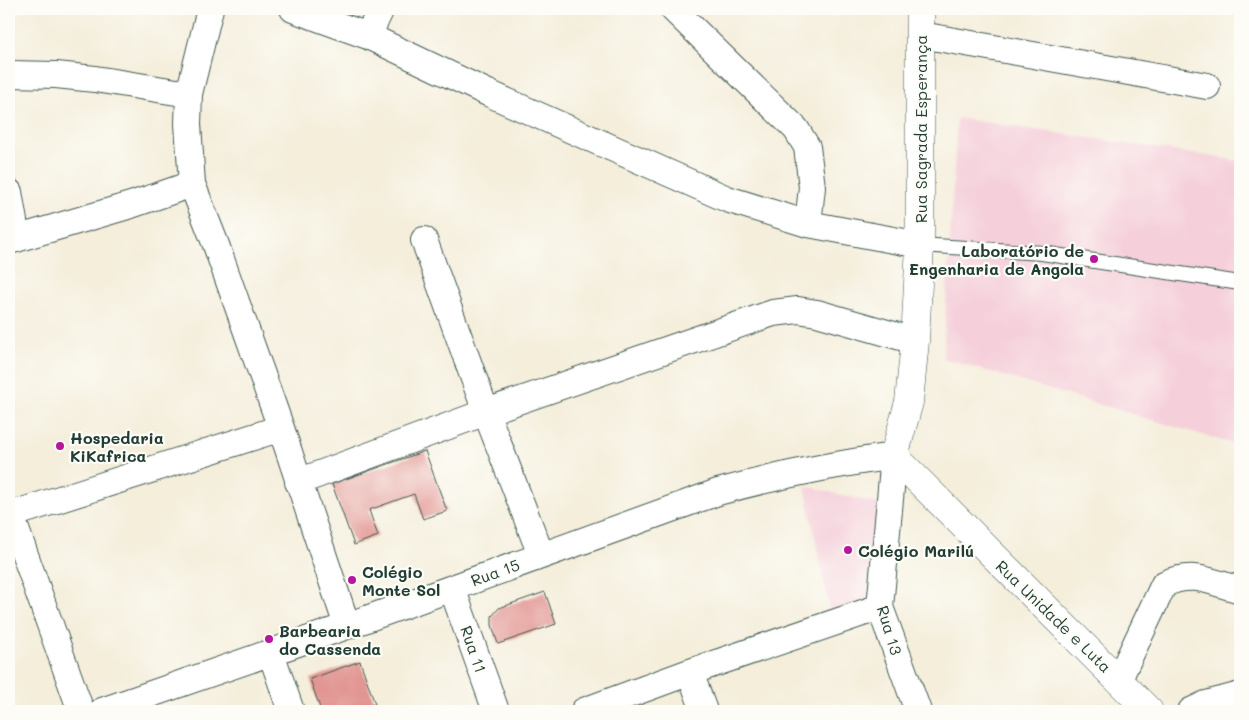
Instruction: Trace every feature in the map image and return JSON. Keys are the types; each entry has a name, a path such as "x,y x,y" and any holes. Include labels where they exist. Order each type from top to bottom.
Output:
{"street":[{"path":"210,9 189,94 188,124 192,184 216,245 281,428 347,626"},
{"path":"293,9 368,36 488,93 727,199 808,224 920,245"},
{"path":"368,36 381,9"},
{"path":"673,9 796,129 807,147 812,187 808,224"},
{"name":"Rua Sagrada Esperança","path":"894,456 909,402 915,341 920,245 920,9"},
{"path":"921,35 1207,86"},
{"path":"9,74 66,76 189,94"},
{"path":"9,192 13,240 131,205 192,184"},
{"path":"424,240 486,412 541,555"},
{"path":"298,482 486,412 773,313 798,310 817,313 915,341"},
{"path":"81,711 10,512 281,428"},
{"name":"Rua 15","path":"102,711 347,626 718,492 806,470 894,456"},
{"name":"Rua 13","path":"894,456 880,607 918,711"},
{"name":"Rua Unidade e Luta","path":"894,456 1149,711"},
{"path":"1119,680 1164,584 1176,579 1192,576 1237,589"},
{"name":"Rua 11","path":"452,588 496,711"},
{"path":"584,711 690,672 880,607"},
{"path":"271,653 291,711"},
{"path":"690,672 704,711"},
{"path":"1191,711 1206,704 1240,695"}],"lane":[{"path":"920,245 1042,253 1240,284"}],"shaded area":[{"name":"Laboratório de Engenharia de Angola","path":"957,118 1240,161 1240,446 943,358"},
{"name":"Colégio Marilú","path":"805,486 883,505 874,595 830,612"}],"building":[{"path":"425,451 447,511 423,519 414,494 369,510 378,536 354,545 332,484"},
{"path":"545,592 556,624 498,644 492,625 492,616 499,608"},
{"path":"360,661 375,704 355,711 321,711 310,679"}],"place":[{"name":"Laboratório de Engenharia de Angola","path":"1094,259"},
{"name":"Hospedaria KiKafrica","path":"60,446"},
{"name":"Colégio Marilú","path":"848,550"},
{"name":"Colégio Monte Sol","path":"352,580"},
{"name":"Barbearia do Cassenda","path":"269,639"}]}
